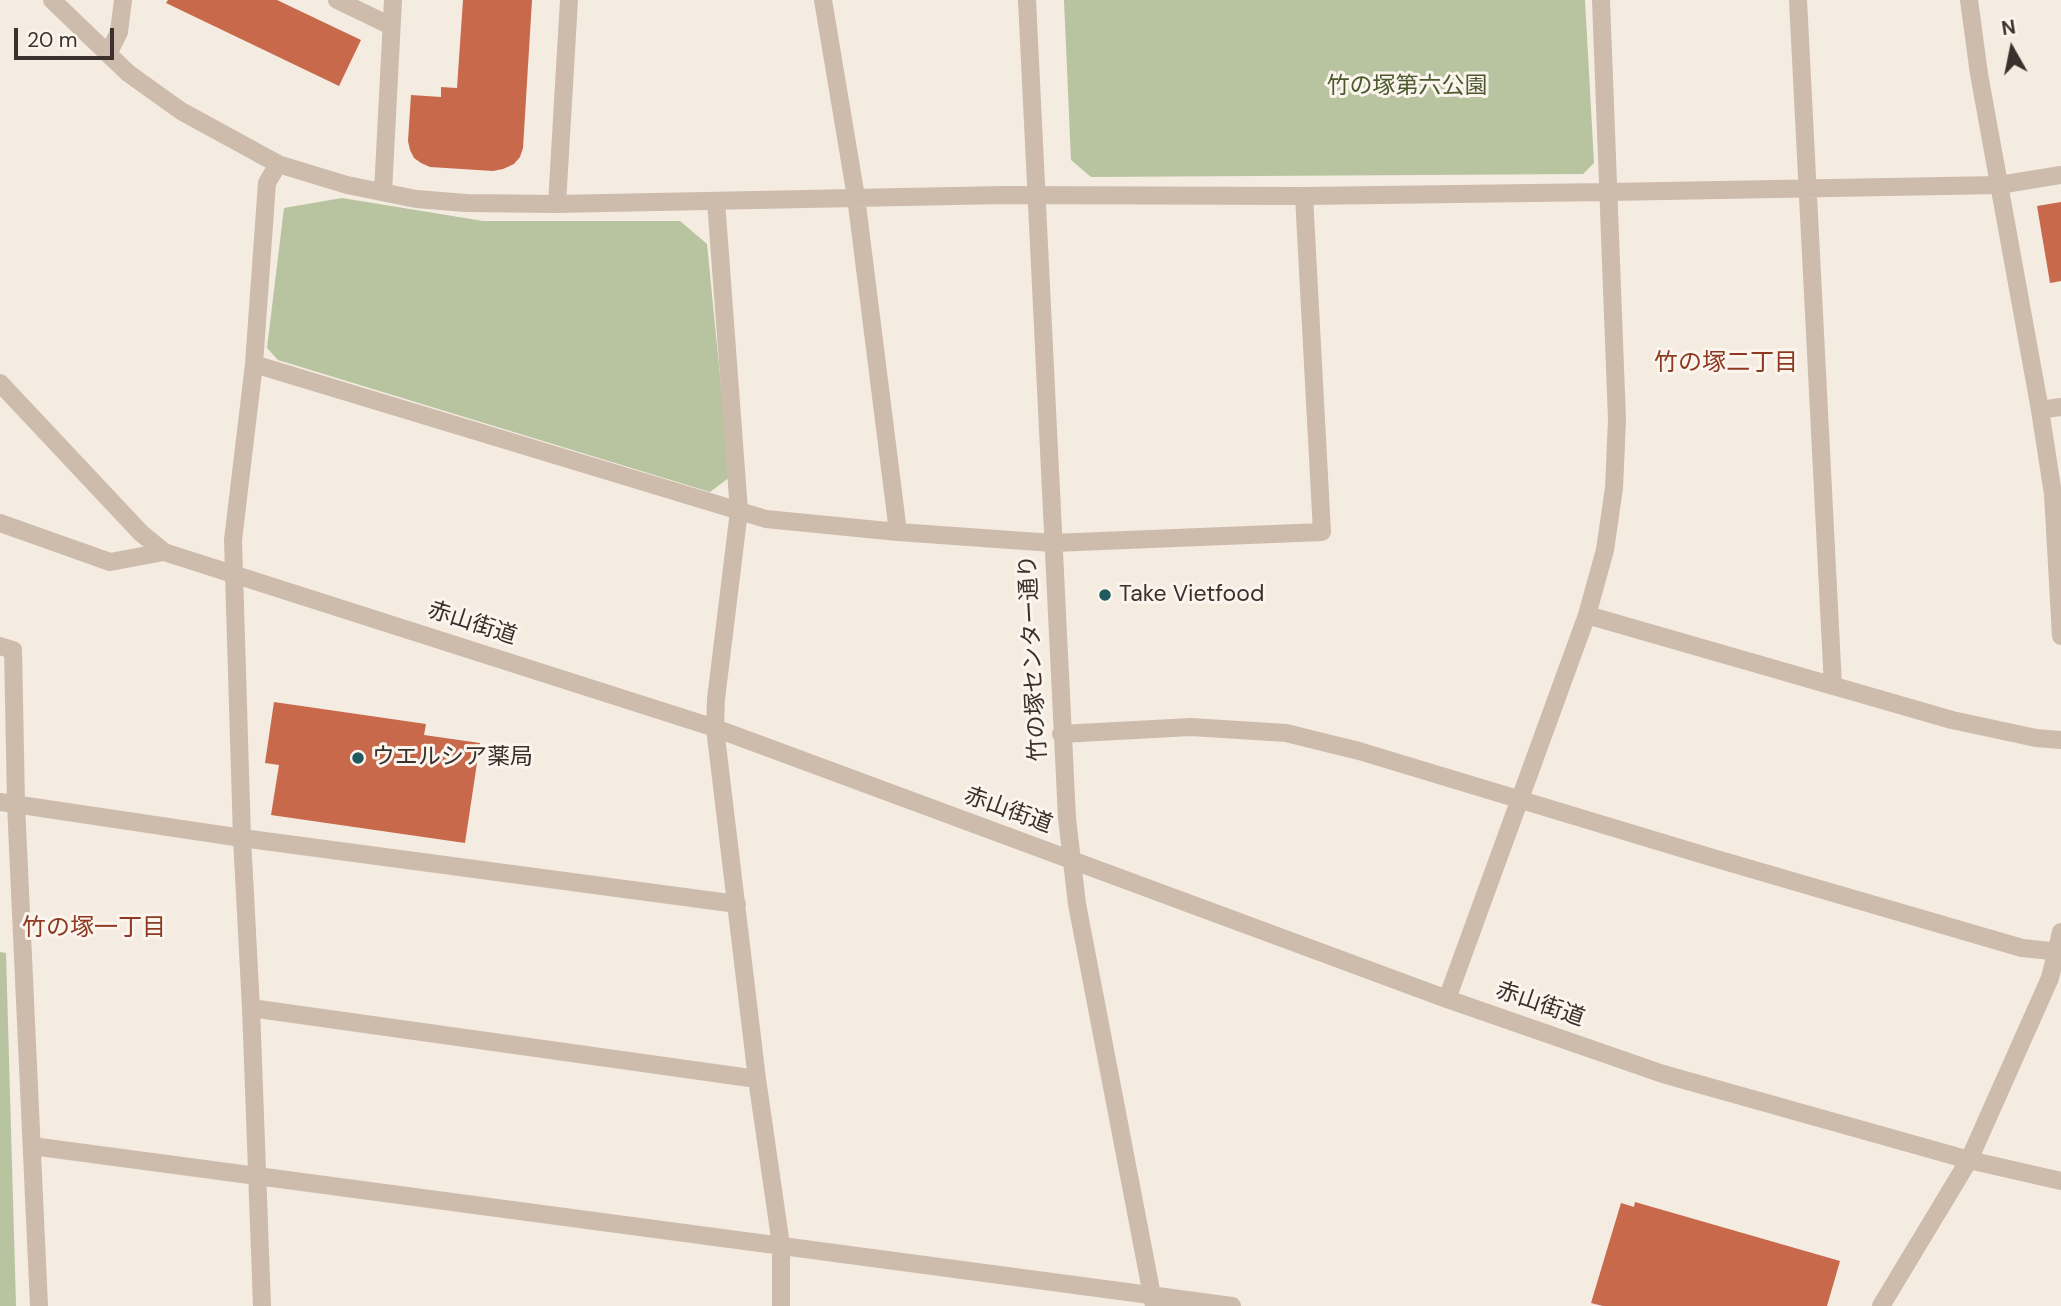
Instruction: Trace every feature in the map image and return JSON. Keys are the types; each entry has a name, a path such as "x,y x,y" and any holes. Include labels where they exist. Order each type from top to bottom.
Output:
{"street":[{"path":"52,0 128,73 181,111 278,163 347,185 416,199 466,203 557,204 1037,194 1304,196 1608,192 1998,185 2061,175"},
{"path":"108,54 118,32 123,0"},
{"path":"337,0 391,26"},
{"path":"383,192 393,0"},
{"path":"557,204 569,0"},
{"path":"823,0 856,197 898,532"},
{"name":"竹の塚センター通り","path":"1027,0 1062,734 1071,860 1077,904 1153,1301"},
{"path":"1447,999 1587,615 1605,550 1614,488 1618,420 1601,0"},
{"path":"1798,0 1833,686"},
{"path":"1969,0 1979,74 2053,494 2061,636"},
{"path":"262,1306 242,838 233,540 254,364 267,183 278,163"},
{"path":"254,364 766,519 1053,543 1322,533 1304,196"},
{"path":"716,201 739,511 716,699 715,728 757,1079 781,1245 781,1306"},
{"name":"赤山街道","path":"0,383 141,533 164,552 715,728 1447,999 1663,1074 1969,1160 2061,1181"},
{"path":"2040,410 2061,407"},
{"path":"0,523 110,562 164,552"},
{"path":"1587,615 1952,720 2036,738 2061,740"},
{"path":"0,646 13,650 8,803 32,1146 38,1306"},
{"path":"1062,734 1191,727 1286,733 1359,751 2022,948 2059,952"},
{"path":"8,803 242,838 737,904"},
{"path":"1881,1306 1969,1160 2050,978 2059,952 2061,932"},
{"path":"251,1008 757,1079"},
{"path":"32,1146 781,1245 1153,1301 1232,1306"}],"green space":[{"name":"竹の塚第六公園","path":"1064,0 1585,0 1594,163 1583,174 1091,177 1071,160"},
{"path":"342,198 483,221 680,221 707,244 730,477 710,492 278,360 267,348 284,208"},
{"path":"0,952 6,953 16,1306 0,1306"}],"building":[{"path":"168,0 277,0 361,40 339,86 166,3"},
{"path":"463,0 532,0 523,148 514,164 503,169 493,171 430,167 414,158 410,150 408,141 411,95 441,97 441,87 457,88"},
{"path":"2061,202 2061,281 2050,283 2037,206"},
{"path":"274,702 426,724 424,735 480,743 465,843 271,815 279,765 265,763"},
{"path":"1635,1202 1840,1261 1827,1306 1603,1306 1591,1303 1621,1203 1634,1207"}],"place":[{"name":"Take Vietfood","path":"1105,595"},
{"name":"ウエルシア薬局","path":"358,758"}],"district":[{"name":"竹の塚二丁目","path":"1726,364"},
{"name":"竹の塚一丁目","path":"94,929"}]}
